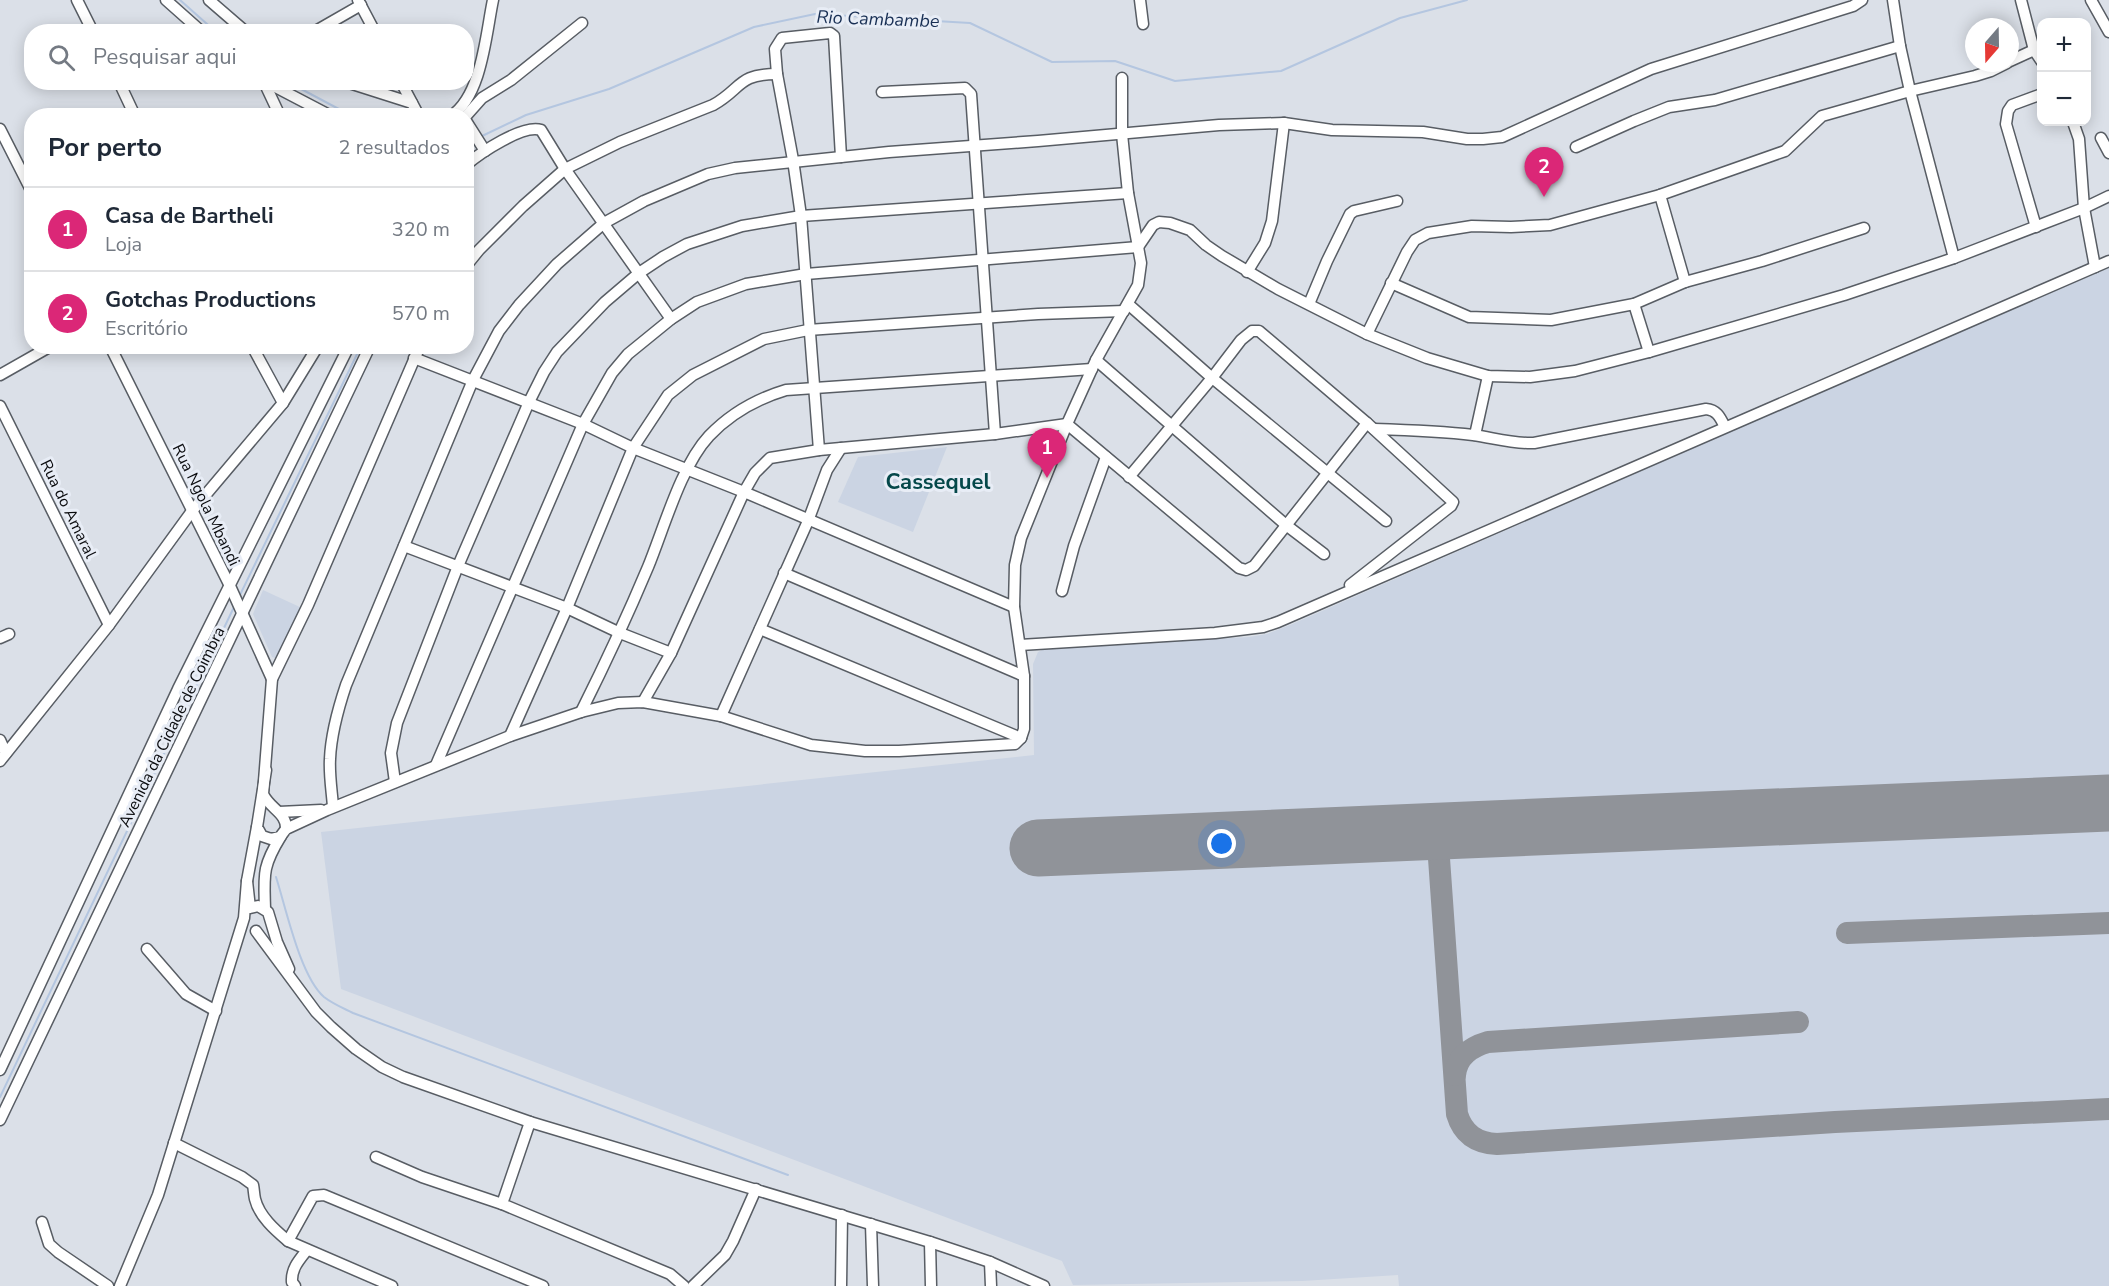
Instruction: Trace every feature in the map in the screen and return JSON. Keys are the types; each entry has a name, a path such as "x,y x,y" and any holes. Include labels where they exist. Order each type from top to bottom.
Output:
{"street":[{"path":"77,0 89,24"},
{"path":"166,0 193,24"},
{"path":"210,0 236,24"},
{"path":"219,0 233,22"},
{"path":"474,81 493,0"},
{"path":"1140,0 1143,24"},
{"path":"330,809 330,761 334,725 339,706 474,380 500,331 519,305 557,264 604,223 644,201 708,174 793,160 1219,125 1284,123 1304,124 1332,130 1423,132 1475,139 1502,136 1651,69 1853,6 1862,0"},
{"path":"1893,0 1910,91 1954,258"},
{"path":"2021,0 2037,54"},
{"path":"2091,0 2109,31"},
{"path":"326,24 360,2 371,24"},
{"path":"468,108 511,80 582,23"},
{"path":"819,450 801,216 777,74 776,49 777,42 782,38 830,33 833,35 841,157"},
{"path":"1576,147 1669,107 1715,100 1900,46"},
{"path":"2019,57 2034,50"},
{"path":"1367,334 1391,283 1415,240 1428,233 1472,226 1550,225 1660,195 1785,151 1822,116 1985,72"},
{"path":"474,256 523,206 565,169 655,127 713,105 722,100 738,84 749,78 760,74 777,74"},
{"path":"330,809 265,811 258,818 257,825 262,836 271,839 280,837 284,831 330,809 436,765 510,736 581,712 618,703 643,702 721,716 811,745 865,751 1004,746 1014,744 1021,738 1024,729 1024,676 1014,607 1015,566 1021,538 1067,424 1094,365 1138,285 1141,273 1128,193 1122,134 1122,78"},
{"path":"882,92 964,88 971,94 995,434"},
{"path":"123,90 131,108"},
{"path":"269,90 276,108"},
{"path":"281,90 316,108"},
{"path":"371,90 412,103"},
{"path":"405,90 415,108"},
{"path":"462,108 470,90"},
{"path":"2036,227 2006,124 2006,117 2012,105 2037,96"},
{"path":"1247,272 1265,243 1272,221 1284,123"},
{"path":"2074,126 2079,139 2085,208 2095,267"},
{"path":"474,157 484,148 528,130 536,128 541,130 565,169 671,319"},
{"path":"0,129 24,176"},
{"path":"474,132 484,148"},
{"path":"2101,138 2109,153"},
{"path":"395,782 391,753 397,723 458,566 529,402 544,372 562,346 605,302 639,273 663,257 697,241 742,226 801,216 1128,193"},
{"path":"1660,195 1685,282"},
{"path":"1138,247 1153,225 1159,222 1170,223 1190,230 1206,245 1278,290 1367,334 1427,358 1488,376 1530,377 1575,371 1649,352 1844,295 1954,258 2085,208 2109,196"},
{"path":"1309,304 1350,214 1354,211 1397,201"},
{"path":"1391,283 1469,317 1551,320 1634,304 1685,282 1762,261 1864,228"},
{"path":"436,765 583,424 612,374 628,354 671,319 697,302 746,284 806,274 1138,247"},
{"path":"1020,645 1215,633 1256,628 1278,622 2109,261"},
{"path":"1634,304 1649,352"},
{"path":"510,736 567,608 633,448 668,395 693,375 764,339 808,330 1126,308 1386,521"},
{"path":"1129,477 1241,340 1252,331 1259,331 1371,426 1451,499 1453,504 1336,596"},
{"path":"0,375 37,354"},
{"name":"Rua Ngola Mbandi","path":"114,354 242,612 272,679"},
{"path":"256,354 283,404"},
{"path":"3,757 109,625 192,511 283,404 313,354"},
{"name":"Avenida da Cidade de Coimbra","path":"0,1070 178,689 231,590 345,354"},
{"name":"Avenida da Cidade de Coimbra","path":"0,1120 366,354"},
{"path":"234,952 253,930 266,927 264,882 267,859 284,831 285,819 263,794 272,679 308,605 416,354"},
{"path":"414,358 583,424 633,448 744,492 1014,607"},
{"path":"581,712 620,633 687,470 708,437 735,413 762,398 786,390 1094,365 1172,426 1286,525 1324,554"},
{"path":"1475,435 1488,376"},
{"name":"Rua do Amaral","path":"0,406 109,625"},
{"path":"1371,426 1475,435 1520,443 1534,443 1706,409 1718,413 1725,427"},
{"path":"643,702 671,653 744,492 755,473 770,458 819,450 995,434 1067,424 1239,568 1246,570 1254,566 1328,474 1371,426"},
{"path":"721,716 808,520 827,470 841,448"},
{"path":"1062,591 1074,546 1106,457"},
{"path":"404,546 567,608 620,633 671,653"},
{"path":"784,573 1024,676"},
{"path":"760,628 1021,738"},
{"path":"0,740 3,757"},
{"path":"120,1286 158,1195 244,918 247,881 266,770"},
{"path":"247,881 250,908 258,906 267,913 288,966 316,1012"},
{"path":"244,918 247,926 253,930 316,1012 356,1049 382,1067 403,1077 530,1122 930,1242 990,1262 1044,1286"},
{"path":"147,949 186,994 216,1011"},
{"path":"502,1204 530,1122"},
{"path":"174,1143 242,1177 253,1185 255,1199 264,1216 288,1241 392,1286"},
{"path":"376,1157 422,1177 502,1204 670,1274 684,1286"},
{"path":"693,1286 725,1255 756,1189"},
{"path":"288,1241 313,1196 324,1195 543,1286"},
{"path":"841,1286 842,1215"},
{"path":"42,1222 49,1244 108,1286"},
{"path":"871,1224 873,1286"},
{"path":"930,1242 931,1286"},
{"path":"295,1286 292,1282 293,1272 307,1250"},
{"path":"990,1262 991,1286"}],"shaded area":[{"path":"2109,268 2109,1286 1399,1286 1398,1275 1302,1281 1073,1285 1062,1261 341,989 321,832 1034,755 1033,664 1038,652 1044,649 1267,634"},
{"path":"947,447 913,532 838,502 858,457"},
{"path":"263,590 302,608 278,659 272,657 253,614"}],"waterway":[{"path":"180,0 207,24"},
{"name":"Rio Cambambe","path":"480,137 526,115 609,89 754,27 815,14 970,23 1052,62 1115,61 1175,81 1281,71 1400,18 1467,0"},
{"path":"303,90 337,108"},
{"path":"239,597 357,354"},
{"path":"0,1097 234,607"},
{"path":"276,877 295,941 308,974 315,987 331,1002 353,1013 788,1175"}],"taxiway":[{"path":"1437,830 1457,1114 1467,1132 1483,1142 1497,1144 1835,1122 2109,1109"},
{"path":"1847,933 2109,923"},
{"path":"1455,1075 1456,1068 1466,1053 1488,1042 1798,1022"}],"runway":[{"path":"1038,848 2109,803"}],"place":[{"name":"Gotchas Productions","path":"1544,197"},
{"name":"Casa de Bartheli","path":"1047,478"}],"district":[{"name":"Cassequel","path":"938,482"}]}
